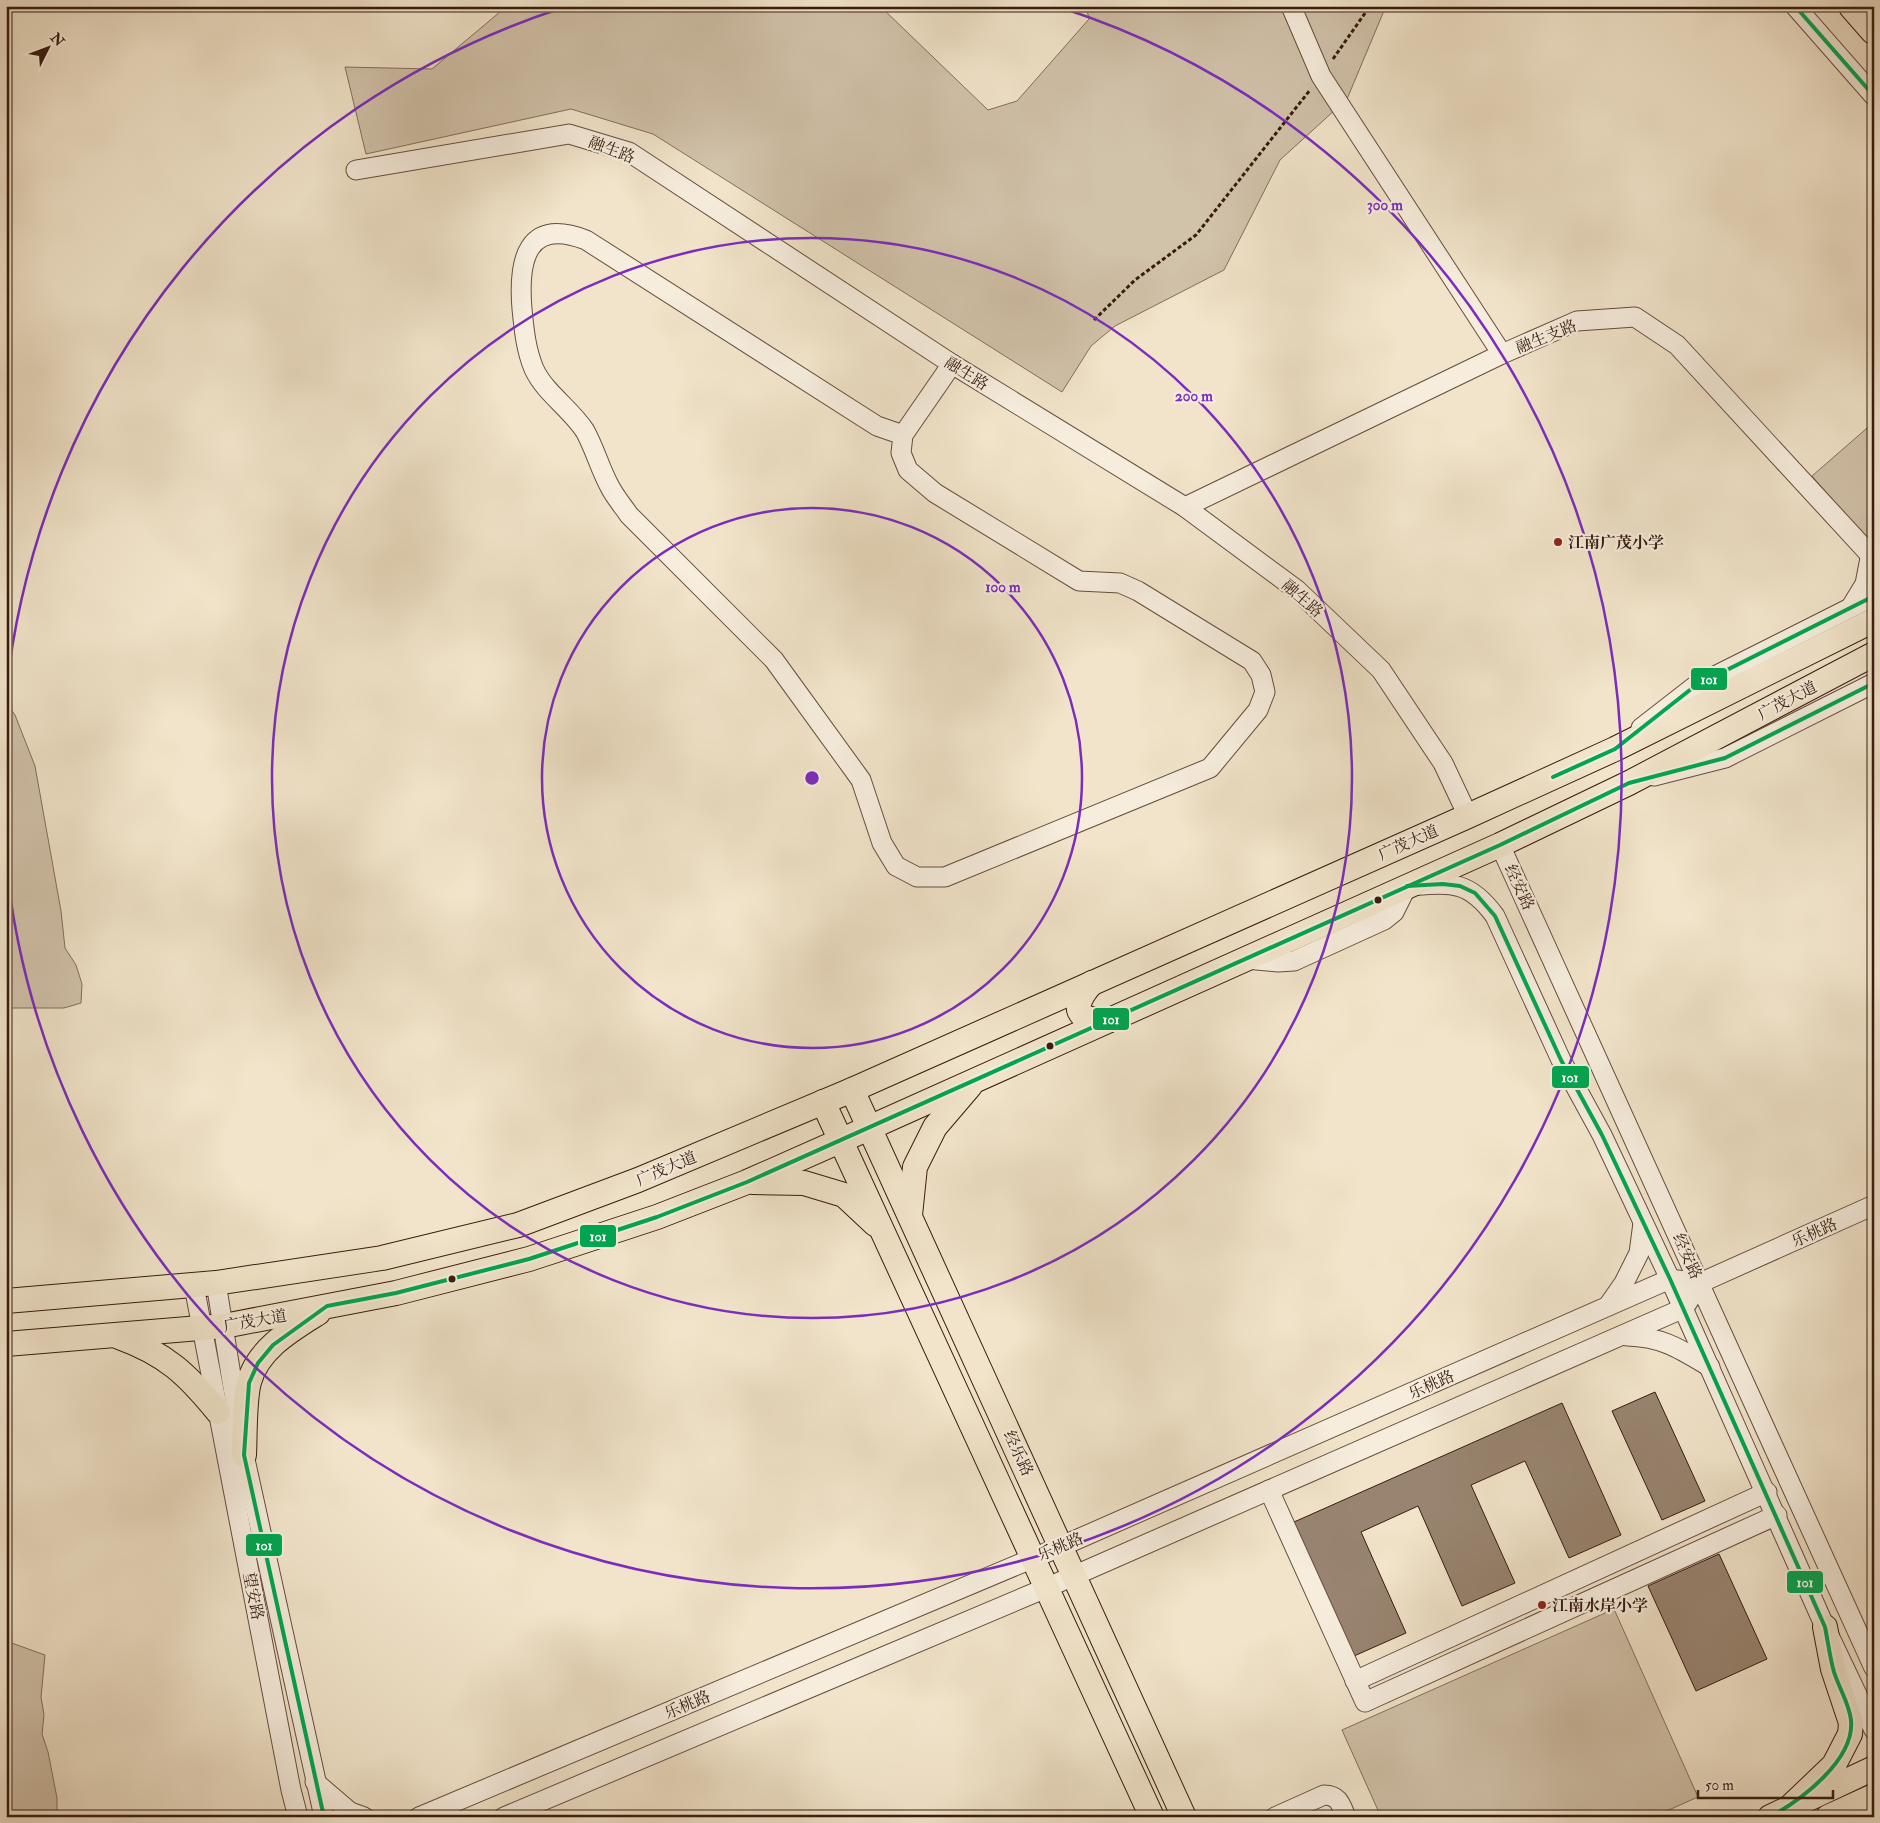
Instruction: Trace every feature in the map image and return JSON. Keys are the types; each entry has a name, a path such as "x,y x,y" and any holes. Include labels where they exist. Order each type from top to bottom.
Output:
{"highway":[{"path":"1853,6 1874,30"}],"main road":[{"name":"广茂大道","path":"6,1301 205,1285 382,1258 518,1224 638,1180 852,1090 1468,816 1615,748 1874,620"},
{"name":"广茂大道","path":"6,1344 213,1327 396,1293 529,1260 641,1223 747,1182 1500,845 1629,783 1869,656"},
{"path":"1092,983 1078,1000 1078,1006 1088,1020 1109,1020"},
{"path":"910,1216 914,1167 935,1127 976,1080"},
{"name":"经乐路","path":"852,1090 1062,1546 1184,1817"},
{"name":"经乐路","path":"823,1102 1152,1817"},
{"path":"747,1182 804,1183 844,1195 882,1231"},
{"path":"244,1455 249,1383 258,1363 273,1345 327,1306"},
{"path":"113,1335 146,1347 189,1377 218,1412"},
{"path":"1779,1812 1834,1765 1850,1734 1851,1723 1833,1669 1825,1626"},
{"path":"1779,1812 1874,1768"},
{"path":"1828,1817 1874,1796"}],"street":[{"path":"1291,6 1321,76 1502,354"},
{"path":"1795,6 1874,96"},
{"name":"融生路","path":"356,170 569,134 630,152 952,364 1185,507 1297,590 1380,670 1443,763 1468,816"},
{"path":"903,434 877,426 586,240 566,233 545,235 531,246 523,262 520,283 525,341 535,370 584,430 600,459 610,488 629,515 774,660 861,780 882,843 896,866 918,877 944,877 1210,768 1258,710 1265,692 1261,675 1252,661 1138,591 1120,583 1079,581 936,493 908,470 901,453 903,434 952,364"},
{"name":"融生支路","path":"1185,507 1502,354 1577,321 1634,317 1677,345 1872,558"},
{"path":"1851,608 1865,584 1872,558"},
{"name":"广茂大道","path":"1615,748 1695,686 1874,596"},
{"name":"广茂大道","path":"1629,783 1725,758 1874,683"},
{"name":"经安路","path":"1500,845 1874,1668"},
{"name":"经安路","path":"1407,886 1443,884 1460,886 1475,893 1495,916 1560,1060 1602,1135 1684,1308 1825,1626 1874,1730"},
{"name":"乐桃路","path":"1700,1283 1874,1205"},
{"path":"1607,1307 1624,1283 1639,1253 1643,1223"},
{"path":"1670,1279 1700,1283 1684,1308"},
{"name":"乐桃路","path":"419,1817 1062,1546 1670,1279"},
{"name":"望安路","path":"205,1285 324,1817"},
{"name":"乐桃路","path":"504,1817 1075,1576 1684,1308"},
{"name":"望安路","path":"213,1327 218,1412 298,1817"},
{"path":"1621,1336 1649,1337 1675,1346 1710,1368"},
{"path":"1269,1490 1365,1702 1777,1516"},
{"path":"1355,1681 1767,1492"},
{"path":"315,1782 350,1812 364,1817"},
{"path":"1276,1817 1324,1795 1331,1795 1339,1801 1346,1817"}],"path":[{"path":"1094,320 1135,280 1196,235 1321,76 1370,6"}],"shaded area":[{"path":"507,6 880,6 988,110 1017,101 1089,19 1086,6 1386,6 1347,99 1280,160 1224,270 1115,326 1091,346 1062,392 653,134 571,109 366,154 345,67 432,69"},
{"path":"1874,422 1874,547 1812,476"},
{"path":"6,702 15,715 35,766 61,911 65,948 76,965 82,984 81,1003 64,1008 6,1008"},
{"path":"1614,1609 1698,1797 1653,1817 1381,1817 1342,1730"},
{"path":"6,1641 45,1655 41,1697 44,1715 42,1734 48,1752 57,1798 57,1817 6,1817"}],"building":[{"path":"1655,1392 1705,1501 1662,1520 1612,1411"},
{"path":"1562,1403 1621,1535 1569,1558 1525,1461 1471,1485 1515,1583 1462,1606 1418,1506 1361,1532 1406,1633 1354,1656 1294,1522"},
{"path":"1719,1554 1767,1659 1696,1691 1648,1586"}],"transit line":[{"name":"101","path":"1795,6 1874,96"},
{"name":"101","path":"1553,777 1615,749 1695,686 1874,596"},
{"name":"101","path":"324,1817 244,1455 249,1383 258,1363 273,1345 327,1306 396,1293 529,1259 657,1217 747,1182 1500,845 1629,783 1725,758 1874,683"},
{"name":"101","path":"1407,886 1443,884 1460,886 1475,893 1495,916 1561,1060 1602,1135 1670,1279 1825,1627 1834,1672 1850,1714 1850,1735 1844,1750 1824,1777 1783,1810 1770,1817"}],"place":[{"name":"江南广茂小学","path":"1558,542"},
{"name":"江南水岸小学","path":"1542,1605"}]}
